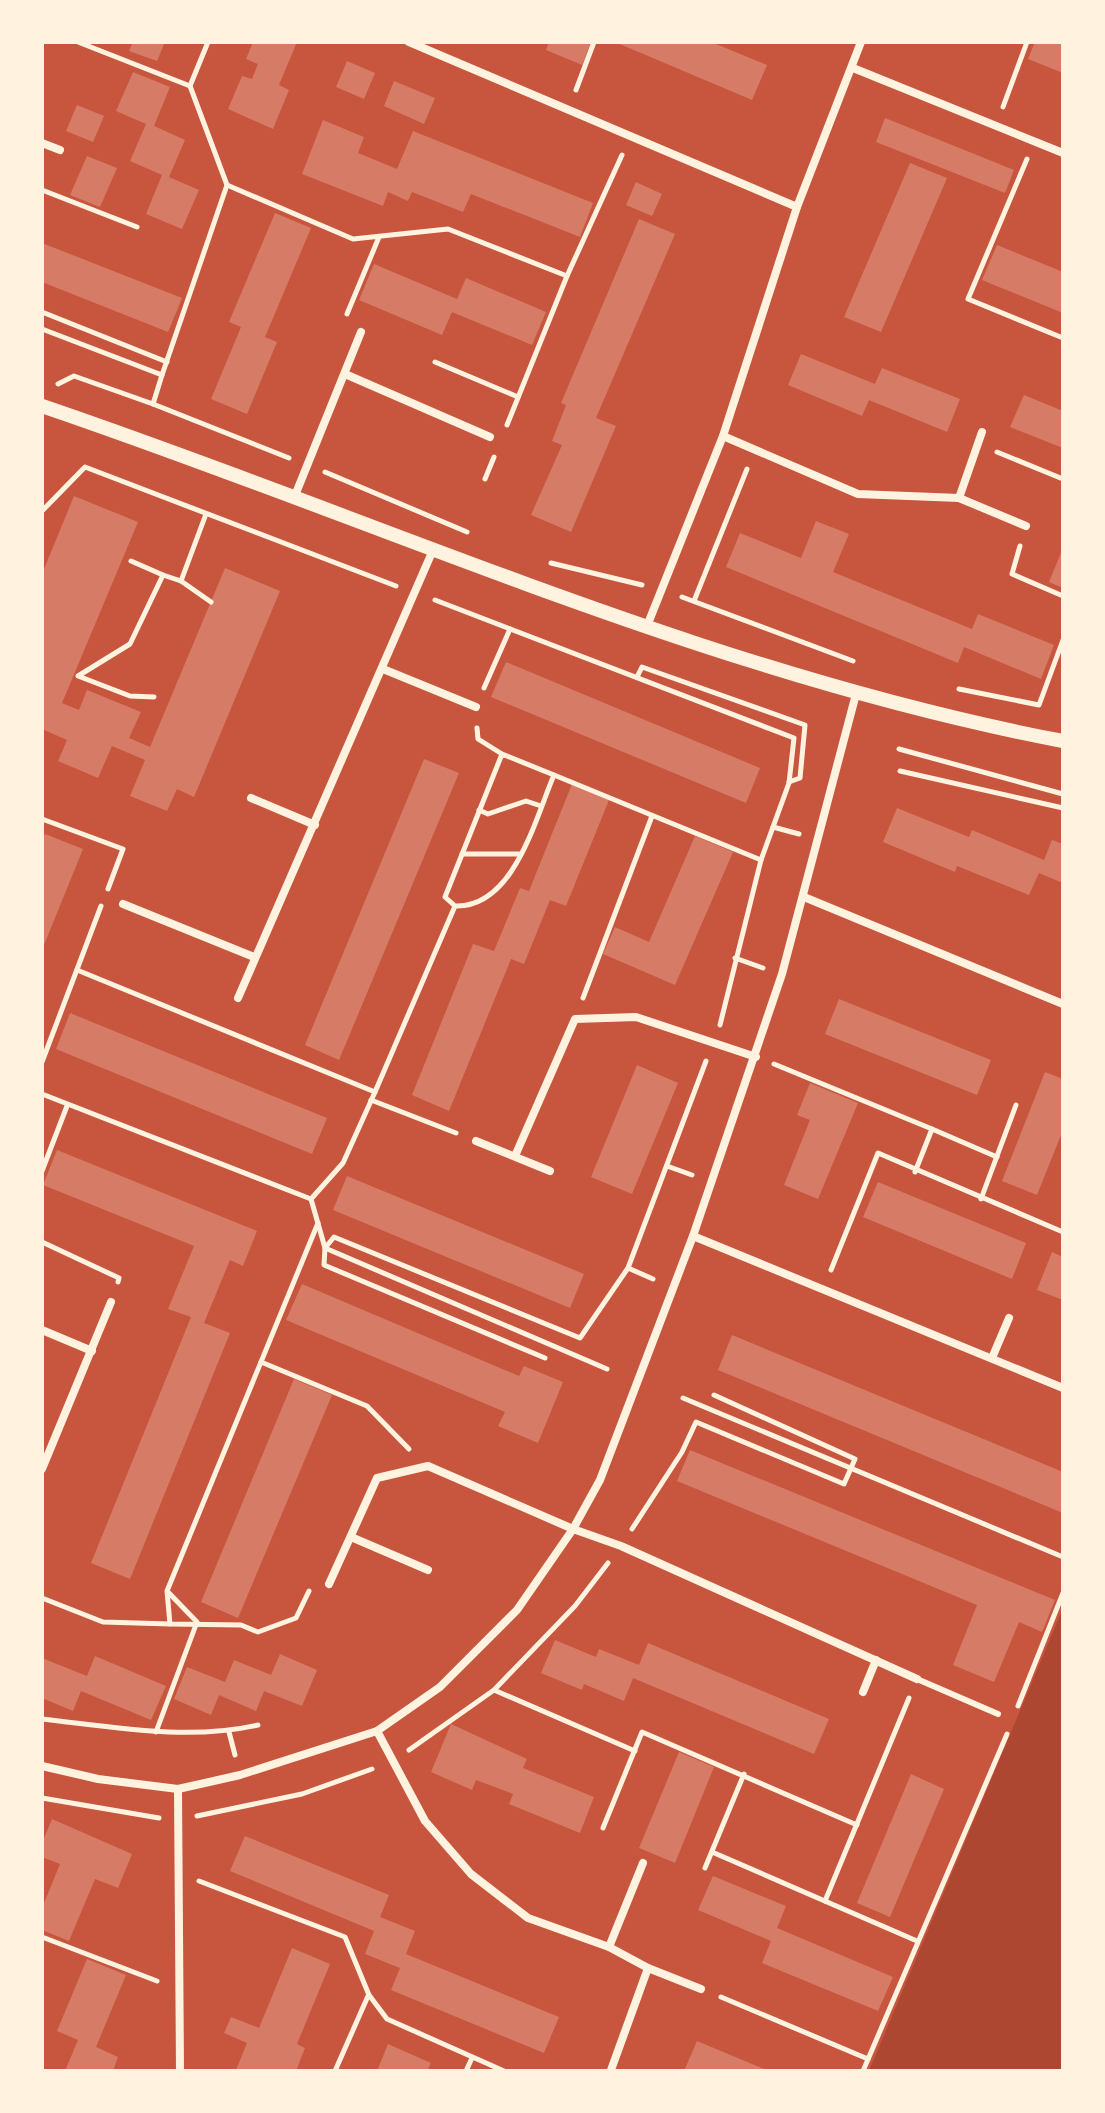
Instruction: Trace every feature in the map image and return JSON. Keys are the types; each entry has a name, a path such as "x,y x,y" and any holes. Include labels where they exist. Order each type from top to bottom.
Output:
{"street":[{"path":"409,42 797,207"},
{"path":"647,626 723,436 797,207 861,42"},
{"path":"853,68 1063,153"},
{"path":"42,143 60,150"},
{"path":"294,498 361,332"},
{"path":"345,374 490,437"},
{"path":"42,406 647,626 856,694 1063,741"},
{"path":"959,498 982,432"},
{"path":"723,436 858,494 959,498 1026,526"},
{"path":"238,998 433,550"},
{"path":"383,669 476,707"},
{"path":"42,1766 98,1779 178,1789 240,1775 377,1731 440,1687 517,1610 573,1529 600,1480 693,1236 756,1057 804,897 856,694"},
{"path":"251,798 315,825"},
{"path":"804,897 1063,1004"},
{"path":"123,904 254,957"},
{"path":"515,1156 575,1019 636,1017 712,1045 756,1057"},
{"path":"476,1141 550,1171"},
{"path":"693,1236 1063,1388"},
{"path":"42,1469 111,1302"},
{"path":"992,1358 1009,1318"},
{"path":"42,1330 92,1351"},
{"path":"329,1584 377,1478 426,1467 621,1546 917,1679"},
{"path":"351,1537 428,1570"},
{"path":"863,1692 876,1660"},
{"path":"377,1731 425,1821 471,1874 528,1918 609,1947 648,1968 701,1989"},
{"path":"178,1789 180,2071"},
{"path":"609,1947 643,1863"},
{"path":"611,2070 648,1968"}],"lane":[{"path":"917,1679 998,1714"}],"path":[{"path":"78,42 190,86"},
{"path":"153,404 227,185 190,86 208,42"},
{"path":"568,110 594,42"},
{"path":"996,126 1027,42"},
{"path":"506,426 567,276 631,136"},
{"path":"1034,142 968,299 1063,338"},
{"path":"227,185 353,239 448,229 567,276"},
{"path":"42,190 137,227"},
{"path":"361,332 345,319 379,237"},
{"path":"42,312 167,362"},
{"path":"42,329 162,375"},
{"path":"435,362 518,397"},
{"path":"47,389 74,376 309,465 470,533"},
{"path":"978,444 1063,479"},
{"path":"694,601 754,450"},
{"path":"485,479 495,454"},
{"path":"42,511 85,467 794,738 789,783 761,860 712,1045 628,1268 580,1338 334,1237 325,1248"},
{"path":"181,581 206,514"},
{"path":"1026,526 1012,574 1063,596"},
{"path":"543,560 661,590 861,665"},
{"path":"131,561 181,581 211,602"},
{"path":"154,697 130,696 78,676 130,644 163,575"},
{"path":"949,687 1039,705 1063,640"},
{"path":"637,677 642,667 805,725 800,778 789,783"},
{"path":"899,749 1063,794"},
{"path":"554,775 511,877 472,906 455,906 445,897 502,754 554,775 652,816 761,860"},
{"path":"900,771 1063,808"},
{"path":"479,810 488,814 526,801 541,806"},
{"path":"575,1019 652,816"},
{"path":"42,819 123,849 42,1062"},
{"path":"462,854 521,854"},
{"path":"311,1199 343,1163 455,906"},
{"path":"77,970 375,1092"},
{"path":"756,1057 997,1157"},
{"path":"42,1094 311,1199"},
{"path":"371,1100 476,1141"},
{"path":"981,1199 1016,1105"},
{"path":"42,1171 67,1106"},
{"path":"915,1172 932,1129"},
{"path":"824,1288 878,1153 915,1172 1063,1232"},
{"path":"311,1199 325,1248 324,1265 545,1358"},
{"path":"170,1624 167,1591 318,1223"},
{"path":"42,1242 119,1278 111,1302"},
{"path":"325,1248 607,1369"},
{"path":"261,1362 367,1406 426,1467"},
{"path":"683,1398 1063,1557"},
{"path":"42,1598 103,1622 197,1622 241,1625 258,1632 296,1618 315,1578 329,1584"},
{"path":"167,1591 197,1622"},
{"path":"863,2071 1063,1593"},
{"path":"156,1732 197,1622"},
{"path":"825,1901 917,1679"},
{"path":"494,1690 635,1751"},
{"path":"42,1719 156,1732 229,1732 258,1725"},
{"path":"603,1828 642,1732 857,1825"},
{"path":"705,1868 744,1774"},
{"path":"712,1852 917,1941"},
{"path":"179,1874 345,1937 369,1995 387,2019 504,2071"},
{"path":"42,1937 178,1989"},
{"path":"701,1989 868,2059"},
{"path":"335,2071 369,1995"},
{"path":"466,2071 472,2058"}],"shaded area":[{"path":"1063,1608 1063,2071 869,2071"}],"building":[{"path":"133,42 165,42 157,61 129,51"},
{"path":"253,42 297,42 279,85 289,90 273,129 228,109 242,76 252,79 258,64 246,59"},
{"path":"549,42 591,42 582,65 546,50"},
{"path":"615,42 711,42 767,65 752,100"},
{"path":"1035,42 1063,42 1063,73 1028,59"},
{"path":"347,61 375,73 364,99 336,87"},
{"path":"133,72 170,87 154,126 185,140 169,177 199,190 182,229 146,214 162,175 130,161 146,124 116,111"},
{"path":"394,81 435,98 424,124 384,106"},
{"path":"77,105 104,116 93,142 66,131"},
{"path":"885,118 1014,170 1005,193 876,142"},
{"path":"323,120 364,137 358,153 397,169 413,131 593,203 580,237 471,194 463,212 412,192 408,201 388,192 383,206 302,174"},
{"path":"87,156 117,168 100,207 70,195"},
{"path":"910,163 947,178 881,332 844,317"},
{"path":"636,182 662,194 652,216 626,205"},
{"path":"275,213 311,228 265,337 277,342 247,414 211,399 241,327 229,322"},
{"path":"639,219 675,234 596,418 616,426 571,532 531,515 562,445 552,441 566,405 561,403"},
{"path":"42,243 182,298 168,332 42,282"},
{"path":"997,245 1063,272 1063,313 982,280"},
{"path":"374,264 457,299 466,278 546,312 532,345 452,312 442,335 359,300"},
{"path":"801,354 875,384 882,368 960,399 947,432 869,400 862,416 788,385"},
{"path":"1024,395 1063,411 1063,448 1010,427"},
{"path":"74,496 138,522 62,703 79,710 87,690 141,712 129,738 150,747 225,568 280,591 194,797 177,789 167,811 130,796 145,760 112,746 98,778 58,761 67,740 42,729 42,574"},
{"path":"816,521 849,534 833,572 972,629 978,614 1054,645 1041,679 964,647 958,663 726,567 740,533 801,558"},
{"path":"1063,548 1063,588 1049,582"},
{"path":"506,662 760,768 746,803 491,697"},
{"path":"424,759 459,773 339,1060 305,1045"},
{"path":"572,784 609,800 566,906 550,900 524,964 511,959 449,1111 412,1095 473,944 494,951 520,888 529,891"},
{"path":"897,808 969,837 972,830 1044,860 1052,840 1063,844 1063,883 1039,873 1029,895 957,866 955,872 883,842"},
{"path":"45,834 83,849 42,950 42,841"},
{"path":"695,836 733,852 675,985 603,954 615,927 649,942"},
{"path":"839,999 991,1060 977,1095 825,1034"},
{"path":"70,1013 327,1118 312,1154 56,1049"},
{"path":"637,1065 678,1083 632,1194 591,1177"},
{"path":"1045,1072 1063,1079 1063,1130 1037,1195 1002,1181"},
{"path":"810,1083 858,1103 818,1199 784,1185 810,1120 797,1115"},
{"path":"57,1150 257,1231 243,1266 230,1260 204,1323 230,1333 130,1579 91,1563 191,1317 168,1309 194,1246 43,1185"},
{"path":"347,1176 584,1274 570,1308 333,1210"},
{"path":"878,1182 1026,1243 1012,1279 863,1217"},
{"path":"1052,1252 1063,1257 1063,1300 1037,1290"},
{"path":"302,1284 519,1376 524,1366 563,1382 538,1443 498,1426 505,1412 286,1320"},
{"path":"732,1335 1063,1472 1063,1513 718,1370"},
{"path":"294,1379 332,1395 238,1618 201,1602"},
{"path":"690,1450 1055,1600 1042,1632 1019,1622 994,1682 953,1665 977,1605 677,1481"},
{"path":"555,1640 596,1657 599,1649 639,1665 648,1643 829,1719 814,1754 633,1678 624,1701 584,1684 582,1690 541,1673"},
{"path":"280,1654 317,1670 302,1706 264,1691 256,1711 219,1695 211,1715 174,1699 187,1667 225,1682 234,1660 271,1675"},
{"path":"95,1656 166,1686 151,1720 81,1691 73,1711 42,1698 42,1658 87,1676"},
{"path":"451,1724 527,1759 523,1768 594,1797 580,1833 509,1804 513,1794 476,1780 472,1790 431,1772"},
{"path":"679,1752 714,1767 675,1863 639,1848"},
{"path":"911,1774 944,1789 890,1917 857,1903"},
{"path":"52,1819 132,1854 118,1888 95,1879 69,1941 42,1930 42,1908 60,1864 42,1857 42,1843"},
{"path":"245,1836 389,1895 380,1917 415,1931 406,1954 559,2017 544,2053 391,1990 400,1968 365,1954 374,1931 230,1871"},
{"path":"713,1876 786,1906 777,1928 893,1977 878,2011 762,1963 771,1941 698,1910"},
{"path":"292,1948 330,1964 297,2044 305,2048 296,2071 236,2070 247,2043 224,2033 231,2017 259,2028"},
{"path":"87,1959 126,1975 96,2047 118,2057 113,2071 65,2071 78,2040 57,2031"},
{"path":"697,2041 769,2071 684,2071"},
{"path":"388,2044 431,2063 427,2071 377,2071"}]}
